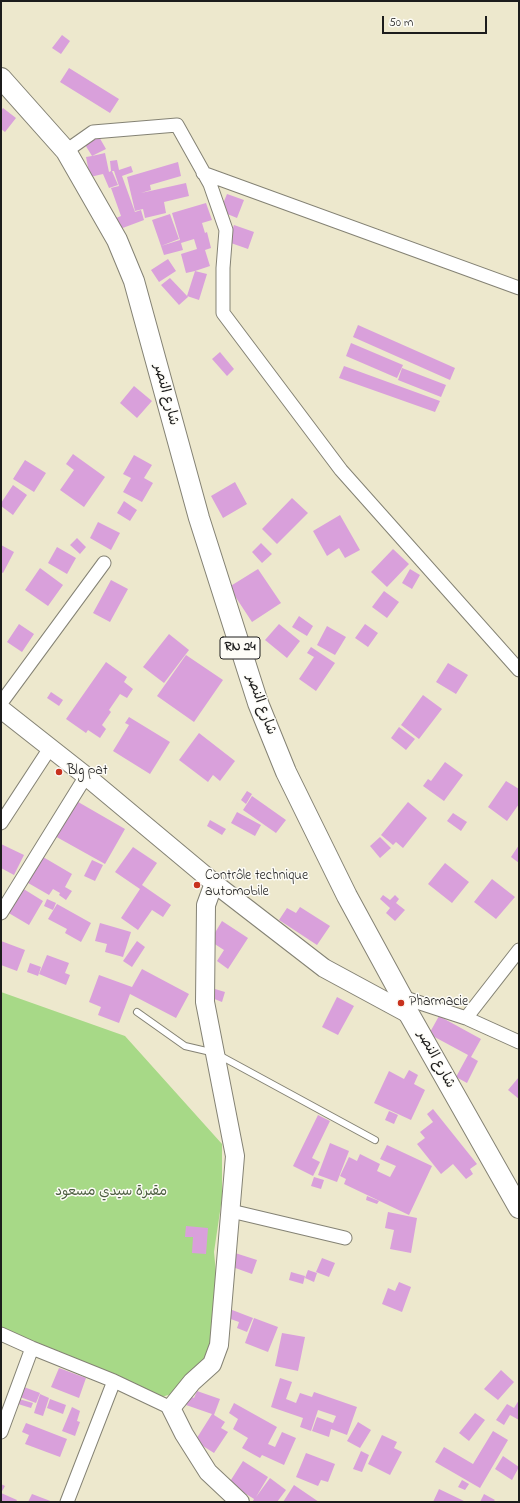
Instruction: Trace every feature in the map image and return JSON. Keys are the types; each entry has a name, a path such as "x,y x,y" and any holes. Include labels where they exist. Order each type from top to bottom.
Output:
{"main road":[{"name":"شارع النصر","path":"1,78 66,151 117,240 134,281 199,518 261,710 286,772 347,896 405,1006 519,1208"}],"street":[{"path":"66,151 93,132 177,125 203,174 210,184 226,230 223,268 223,313 340,470 519,670"},
{"path":"203,174 519,288"},
{"path":"1,703 104,563"},
{"path":"1,709 86,776 214,883 324,968 405,1006 466,1018 519,1042"},
{"path":"1,823 50,748"},
{"path":"1,914 86,776"},
{"path":"171,1408 192,1382 212,1364 219,1345 235,1156 204,1002 206,905 214,883"},
{"path":"466,1018 519,950"},
{"path":"230,1210 345,1238"},
{"path":"1,1334 171,1408 184,1434 208,1472 240,1502"},
{"path":"1,1432 32,1348"},
{"path":"67,1502 114,1382"}],"lane":[{"path":"137,1012 185,1046 215,1053 375,1140"}],"green space":[{"name":"مقبرة سيدي مسعود","path":"1,992 125,1036 222,1144 222,1198 214,1252 219,1304 212,1354 181,1391 152,1400 1,1335"}],"building":[{"path":"62,35 70,41 61,54 52,48"},
{"path":"69,68 119,99 110,113 60,82"},
{"path":"3,108 16,118 5,132 1,129 1,111"},
{"path":"98,135 106,149 92,156 84,143"},
{"path":"105,153 109,172 111,171 110,161 117,160 119,170 131,166 133,172 122,176 135,212 141,210 144,220 120,229 116,218 121,216 111,188 119,186 114,171 112,171 118,185 109,188 103,174 90,177 86,157"},
{"path":"178,162 181,176 150,185 151,190 141,193 186,183 189,196 164,202 166,213 145,218 143,209 135,211 127,177"},
{"path":"227,194 244,200 237,218 220,211"},
{"path":"206,203 212,220 202,223 205,233 207,232 211,248 205,250 210,266 186,273 181,254 197,249 194,239 181,243 183,250 164,255 161,246 180,240 172,213"},
{"path":"170,214 179,239 161,246 152,220"},
{"path":"234,225 254,232 248,249 228,242"},
{"path":"168,259 176,271 159,282 151,270"},
{"path":"195,271 207,274 199,300 187,296"},
{"path":"170,278 188,297 179,305 161,285"},
{"path":"358,325 455,368 450,380 353,337"},
{"path":"351,343 403,365 397,378 346,356"},
{"path":"220,352 234,369 227,376 212,359"},
{"path":"344,366 440,401 435,412 339,378"},
{"path":"402,368 446,385 441,397 398,380"},
{"path":"134,386 152,401 137,418 120,403"},
{"path":"73,454 105,477 84,507 60,490 74,470 66,464"},
{"path":"134,455 152,465 144,478 153,483 142,502 123,492 131,478 123,474"},
{"path":"25,460 46,473 34,492 13,479"},
{"path":"235,482 247,504 223,518 211,496"},
{"path":"13,485 27,495 13,515 1,506 1,503"},
{"path":"292,498 308,513 277,544 262,529"},
{"path":"124,501 137,510 130,521 117,513"},
{"path":"340,515 360,550 345,558 339,548 327,556 313,531"},
{"path":"98,522 120,533 111,550 90,538"},
{"path":"77,538 86,547 80,554 70,545"},
{"path":"261,543 272,554 262,563 252,552"},
{"path":"1,545 14,552 3,573 1,572"},
{"path":"57,547 76,558 67,574 48,563"},
{"path":"393,549 409,564 387,587 371,572"},
{"path":"40,568 63,585 48,606 25,590"},
{"path":"258,569 281,603 252,622 229,587"},
{"path":"410,569 420,575 412,589 402,583"},
{"path":"111,580 128,589 110,622 93,613"},
{"path":"384,591 399,602 387,618 372,607"},
{"path":"299,616 313,626 307,636 292,627"},
{"path":"19,624 34,634 22,652 7,642"},
{"path":"279,624 300,641 287,658 265,640"},
{"path":"365,624 378,633 368,647 355,638"},
{"path":"327,626 346,637 335,655 317,645"},
{"path":"169,634 189,650 164,683 143,667"},
{"path":"311,647 335,663 316,691 299,679 314,657 307,653"},
{"path":"186,655 223,680 194,722 157,696"},
{"path":"106,662 127,677 124,682 133,689 127,698 120,694 109,710 111,712 102,725 106,729 100,738 88,730 86,733 66,719"},
{"path":"448,663 468,675 456,694 436,682"},
{"path":"51,692 63,700 59,706 47,698"},
{"path":"423,695 442,709 419,739 401,725"},
{"path":"129,717 170,742 150,774 113,751 129,725 125,723"},
{"path":"399,727 415,739 406,750 391,738"},
{"path":"199,733 235,761 220,781 213,775 208,782 179,760"},
{"path":"445,762 463,775 444,801 423,786 428,779 431,781"},
{"path":"506,781 519,789 519,804 507,821 488,807"},
{"path":"247,791 252,794 246,804 241,800"},
{"path":"252,796 286,820 276,833 243,810"},
{"path":"73,799 125,829 105,864 53,835"},
{"path":"408,802 427,818 403,848 396,842 393,845 381,835"},
{"path":"237,812 261,825 255,836 231,823"},
{"path":"453,813 467,822 461,831 447,821"},
{"path":"210,820 226,829 222,835 207,826"},
{"path":"380,837 391,848 380,858 370,846"},
{"path":"1,844 24,855 14,875 1,868"},
{"path":"519,845 519,863 511,857"},
{"path":"133,847 157,863 142,885 171,905 163,917 152,910 138,930 121,918 140,889 115,872"},
{"path":"38,854 72,874 65,887 72,891 66,900 59,895 60,893 53,889 49,895 23,880"},
{"path":"92,860 103,865 95,881 84,876"},
{"path":"445,863 469,882 452,903 428,884"},
{"path":"492,879 515,897 496,919 474,902"},
{"path":"22,888 43,901 29,925 7,912"},
{"path":"383,895 390,900 395,895 399,899 396,903 405,910 395,921 386,913 390,908 380,899"},
{"path":"47,899 56,903 53,910 44,906"},
{"path":"57,904 91,923 81,942 65,933 67,929 48,919"},
{"path":"300,907 330,926 317,945 279,920 287,908 296,913"},
{"path":"222,921 248,938 228,969 217,961 224,950 210,941"},
{"path":"100,923 131,932 123,957 105,952 107,944 95,941"},
{"path":"1,941 25,950 17,971 1,965"},
{"path":"137,941 145,947 132,967 123,961"},
{"path":"47,955 69,963 65,973 70,975 66,985 39,974"},
{"path":"30,963 41,967 38,976 27,972"},
{"path":"142,969 189,994 176,1018 130,994 119,1023 98,1015 101,1007 89,1002 99,975 132,987"},
{"path":"215,989 225,992 222,1002 212,998"},
{"path":"337,997 354,1006 338,1035 322,1027"},
{"path":"439,1016 481,1039 471,1057 478,1061 467,1083 456,1077 468,1055 429,1034"},
{"path":"409,1070 418,1075 414,1084 425,1090 411,1120 374,1103 389,1071 404,1079"},
{"path":"519,1077 519,1099 508,1090"},
{"path":"433,1109 477,1164 470,1169 473,1174 466,1179 453,1164 441,1174 417,1144 425,1138 420,1132 433,1122 427,1114"},
{"path":"389,1111 398,1115 394,1124 385,1120"},
{"path":"318,1115 330,1121 312,1158 320,1162 313,1176 293,1166"},
{"path":"330,1143 349,1151 337,1182 318,1175"},
{"path":"387,1145 432,1166 409,1215 344,1184 346,1179 340,1176 349,1157 357,1161 360,1154 380,1164 377,1171 390,1177 396,1166 380,1159"},
{"path":"314,1177 324,1180 321,1189 311,1186"},
{"path":"367,1196 379,1201 377,1204 366,1200"},
{"path":"388,1212 417,1218 411,1253 390,1249 394,1230 385,1228"},
{"path":"186,1226 208,1228 206,1254 192,1253 193,1237 185,1237"},
{"path":"232,1252 257,1260 252,1274 227,1265"},
{"path":"322,1258 335,1263 329,1277 316,1272"},
{"path":"308,1270 317,1273 314,1282 305,1278"},
{"path":"291,1272 305,1276 303,1284 289,1280"},
{"path":"399,1282 411,1287 402,1312 382,1304 388,1288 395,1291"},
{"path":"227,1308 253,1318 247,1332 237,1328 239,1322 225,1317"},
{"path":"254,1318 278,1327 268,1352 245,1343"},
{"path":"282,1333 305,1337 298,1371 275,1366"},
{"path":"59,1368 86,1378 79,1398 51,1387"},
{"path":"501,1370 514,1382 498,1400 484,1389"},
{"path":"280,1378 292,1382 286,1399 296,1403 300,1393 312,1397 314,1392 357,1407 347,1435 331,1429 329,1437 312,1431 317,1417 333,1423 336,1416 318,1410 311,1431 300,1427 303,1418 271,1407"},
{"path":"24,1387 40,1393 36,1403 20,1397"},
{"path":"197,1391 220,1399 214,1415 225,1422 221,1428 228,1432 214,1453 195,1441 212,1414 186,1405 190,1396 194,1398"},
{"path":"40,1394 49,1398 43,1416 34,1413"},
{"path":"19,1399 33,1403 31,1408 18,1404"},
{"path":"50,1399 66,1405 63,1414 47,1408"},
{"path":"519,1400 519,1420 510,1415 504,1425 496,1420 507,1404 514,1408"},
{"path":"234,1403 277,1427 268,1444 275,1447 282,1432 296,1438 284,1465 262,1455 260,1458 242,1448 248,1438 233,1429 238,1419 229,1413"},
{"path":"72,1407 80,1411 77,1421 80,1422 75,1436 62,1431"},
{"path":"475,1413 485,1420 469,1441 459,1433"},
{"path":"358,1422 371,1430 360,1448 347,1441"},
{"path":"26,1423 67,1439 60,1457 25,1444 29,1435 22,1432"},
{"path":"493,1431 508,1440 480,1488 435,1462 444,1447 473,1464"},
{"path":"382,1435 397,1442 394,1448 402,1452 390,1475 368,1464"},
{"path":"361,1451 369,1455 362,1472 353,1469"},
{"path":"306,1453 335,1464 328,1482 321,1480 318,1486 296,1477"},
{"path":"503,1456 519,1467 512,1480 495,1469"},
{"path":"243,1461 268,1477 256,1497 270,1478 286,1490 277,1502 254,1502 254,1499 229,1483"},
{"path":"462,1480 469,1484 465,1490 458,1487"},
{"path":"1,1484 5,1486 1,1493"},
{"path":"294,1485 319,1502 283,1502"},
{"path":"439,1489 464,1501 433,1502"},
{"path":"1,1493 17,1500 16,1502 1,1502"},
{"path":"32,1494 53,1502 28,1502"},
{"path":"484,1494 495,1500 493,1502 480,1502"}],"place":[{"name":"Blg pat","path":"59,772"},
{"name":"Contrôle technique automobile","path":"197,885"},
{"name":"Pharmacie","path":"401,1003"}]}
